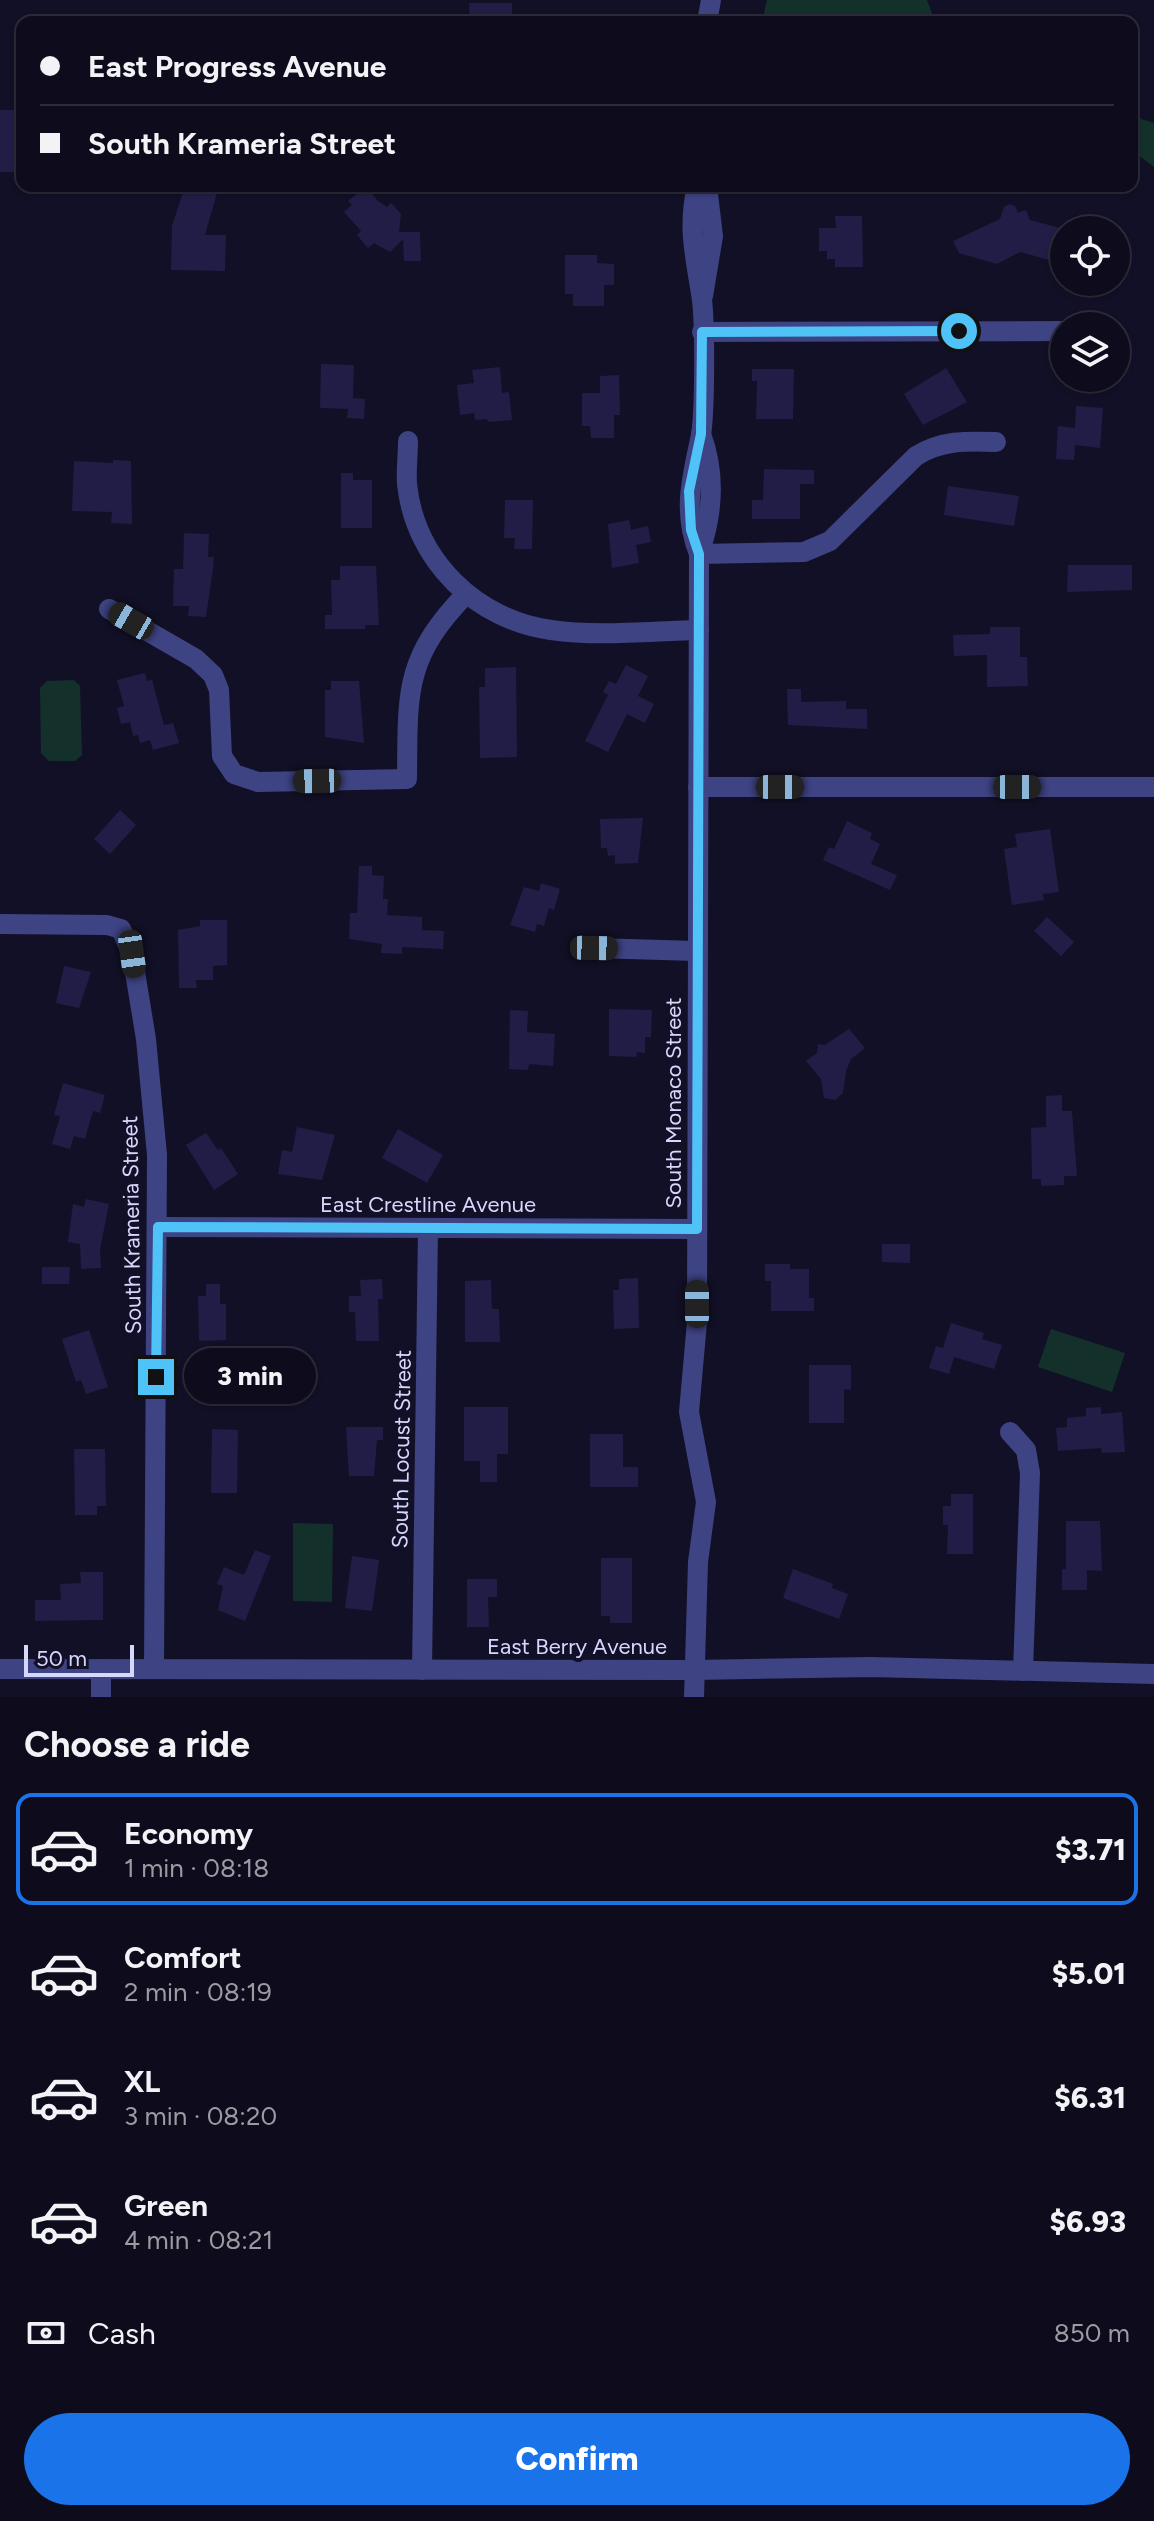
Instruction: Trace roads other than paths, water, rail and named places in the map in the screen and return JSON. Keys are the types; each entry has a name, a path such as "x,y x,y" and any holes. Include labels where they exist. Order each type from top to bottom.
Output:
{"street":[{"name":"South Monaco Street","path":"694,1697 698,1562 706,1502 689,1412 696,1349 699,554 711,498 708,456 701,434 702,300 692,241 696,192"},
{"name":"South Monaco Street","path":"702,300 713,236 708,192"},
{"path":"702,332 1050,331"},
{"path":"408,441 407,484 416,522 430,551 466,594 511,621 552,630 699,630"},
{"path":"699,554 804,552 818,548 916,456 942,444 996,442"},
{"path":"109,609 196,659 213,675 219,690 222,756 234,774 258,782 407,779 408,704 413,674 433,632 466,594"},
{"path":"698,787 1154,787"},
{"name":"South Krameria Street","path":"0,924 94,923 121,929 132,954 151,1069 157,1155 154,1669"},
{"path":"594,948 696,951"},
{"name":"East Crestline Avenue","path":"158,1227 697,1229"},
{"name":"South Locust Street","path":"422,1670 428,1228"},
{"path":"1010,1432 1026,1450 1030,1473 1023,1671"},
{"name":"East Berry Avenue","path":"0,1669 693,1670 871,1667 1154,1674"},
{"path":"101,1669 101,1697"}]}
